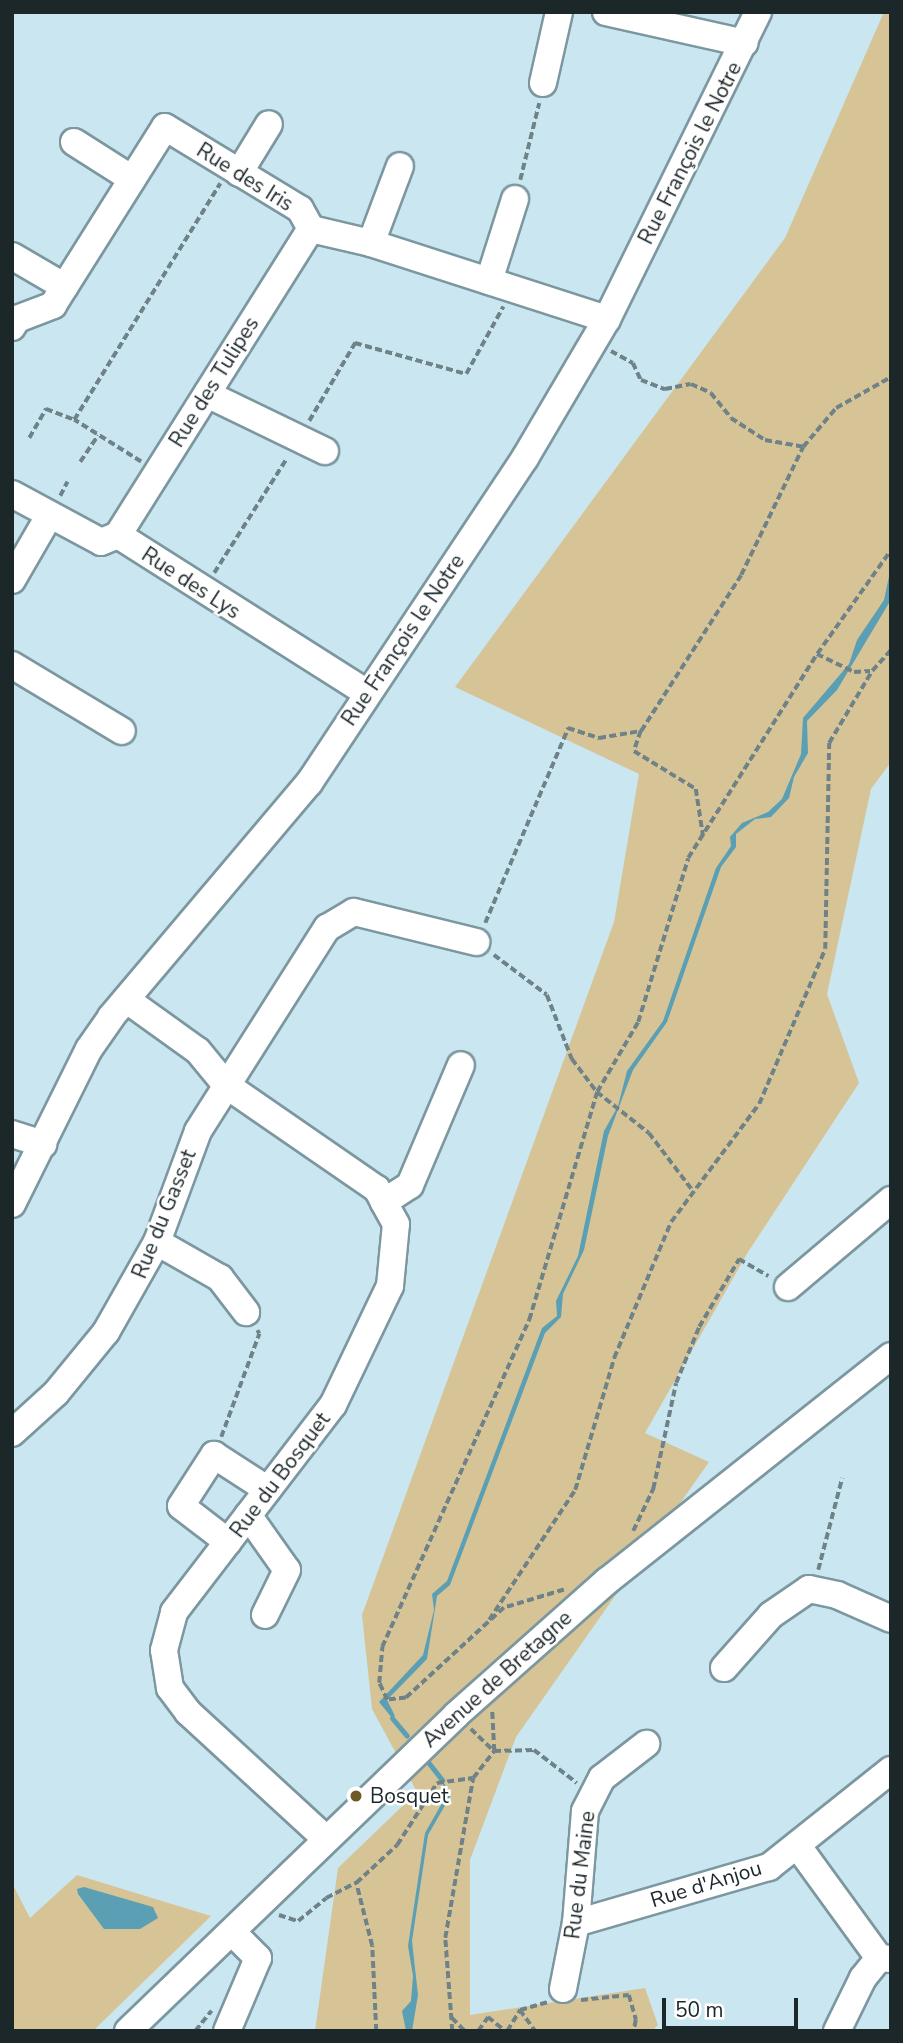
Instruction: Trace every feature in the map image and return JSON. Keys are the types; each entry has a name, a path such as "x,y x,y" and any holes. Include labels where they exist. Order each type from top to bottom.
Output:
{"street":[{"path":"544,83 559,12"},
{"path":"606,12 745,43"},
{"name":"Rue François le Notre","path":"12,1204 89,1049 127,1000 138,980 309,783 525,458 607,319 758,12"},
{"path":"234,171 269,124"},
{"name":"Rue des Iris","path":"12,327 17,319 53,305 165,127 300,209 311,229 371,243 607,319"},
{"path":"74,142 132,179"},
{"path":"371,243 400,166"},
{"path":"501,285 515,199"},
{"name":"Rue des Tulipes","path":"118,535 311,229"},
{"path":"12,256 65,287"},
{"path":"207,394 298,441 325,451"},
{"name":"Rue des Lys","path":"12,494 102,542 118,535 367,693"},
{"path":"12,580 49,516"},
{"path":"12,665 122,731"},
{"name":"Rue du Gasset","path":"12,1433 56,1393 106,1332 157,1242 198,1130 327,928 354,912 476,942"},
{"path":"127,1000 198,1051 226,1085 377,1189 384,1202 410,1185 461,1065"},
{"path":"12,1134 43,1144"},
{"path":"788,1287 891,1200"},
{"name":"Rue du Bosquet","path":"327,1839 188,1712 170,1688 164,1650 174,1612 333,1405 390,1286 396,1224 384,1202"},
{"path":"157,1242 220,1278 246,1312"},
{"name":"Avenue de Bretagne","path":"128,2031 258,1909 456,1715 607,1581 891,1356"},
{"path":"228,1542 181,1506 214,1455 268,1490"},
{"path":"248,1515 287,1570 265,1615"},
{"path":"724,1668 771,1615 813,1590 837,1595 891,1619"},
{"name":"Rue du Maine","path":"563,1989 576,1923 585,1811 602,1778 646,1744"},
{"name":"Rue d'Anjou","path":"576,1923 769,1867 891,1770"},
{"path":"797,1845 885,1958 837,2031"},
{"path":"227,2031 258,1958 233,1933"}],"path":[{"path":"515,199 544,83"},
{"path":"74,420 234,171"},
{"path":"203,591 298,441 355,343 466,374 501,285"},
{"path":"601,345 633,363 641,380 664,389 691,383 711,393 731,418 765,440 803,447"},
{"path":"703,836 696,789 634,751 640,731 741,575 803,447 836,408 891,377"},
{"path":"29,438 46,409 74,420 157,472"},
{"path":"80,462 98,435"},
{"path":"569,1589 504,1608 406,1698 387,1700 379,1683 382,1647 529,1320 597,1091 638,1022 688,858 817,654 891,550"},
{"path":"486,1625 575,1490 614,1358 671,1222 759,1104 825,949 830,743 872,671 891,650"},
{"path":"817,654 854,672 872,671"},
{"path":"640,731 599,737 568,728 530,825 476,942 547,995 572,1059 597,1091 649,1133 693,1191"},
{"path":"632,1534 653,1489 676,1383 699,1327 739,1259 788,1287"},
{"path":"214,1455 259,1334 246,1312"},
{"path":"813,1590 842,1478"},
{"path":"452,2031 445,1938 473,1778 494,1751 491,1684"},
{"path":"456,1715 494,1751 534,1750 594,1793"},
{"path":"258,1909 298,1921 326,1898 356,1883 397,1845 438,1783 473,1778"},
{"path":"356,1883 366,1909 374,1960 376,2031"},
{"path":"478,2031 488,2017 506,2031 520,2010 556,2000 563,1989 578,2000 629,1996 636,2020 634,2031"},
{"path":"520,2010 535,2031"},
{"path":"451,2017 466,2031"}],"shaded area":[{"path":"884,12 891,12 891,762 871,789 827,994 859,1083 748,1252 645,1433 709,1462 516,1737 470,1860 470,2015 645,1988 658,2025 652,2031 315,2031 338,1868 417,1792 372,1709 362,1615 614,922 639,774 455,687 785,238"},
{"path":"77,1875 211,1916 93,2031 12,2031 12,1883 30,1918"}],"water":[{"path":"891,567 889,603 837,690 807,721 808,753 794,777 789,798 771,817 755,819 736,834 736,847 721,867 667,1022 633,1070 608,1136 584,1250 563,1294 561,1317 545,1333 450,1585 437,1596 427,1659 387,1700 395,1716 392,1718 379,1702 423,1655 434,1610 432,1594 447,1581 542,1328 557,1316 556,1301 578,1256 604,1131 618,1106 627,1071 663,1021 716,868 731,846 730,837 742,823 768,812 782,799 801,754 803,718 849,664 857,640 884,600"},
{"path":"442,1780 451,1795 428,1835 412,1941 418,1995 412,2031 406,2031 402,2011 411,2001 413,1976 408,1946 425,1833 446,1796"},
{"path":"84,1887 153,1907 158,1918 140,1929 104,1929 78,1894 77,1889"}],"waterway":[{"path":"392,1718 407,1736"},
{"path":"428,1762 442,1780"}],"place":[{"name":"Bosquet","path":"356,1796"}]}
